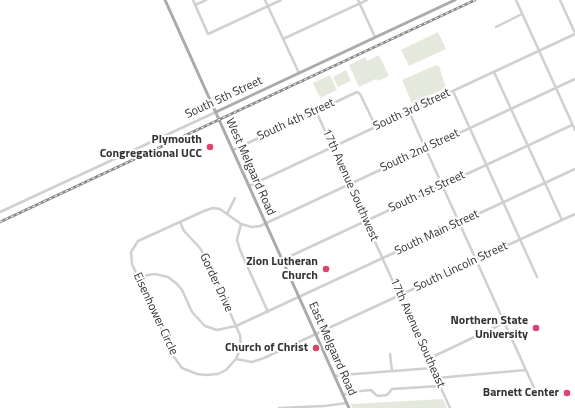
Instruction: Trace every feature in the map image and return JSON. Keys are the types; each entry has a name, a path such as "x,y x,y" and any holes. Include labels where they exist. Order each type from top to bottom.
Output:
{"main road":[{"name":"West Melgaard Road","path":"165,0 299,297"},
{"name":"South 5th Street","path":"216,112 455,0"},
{"name":"East Melgaard Road","path":"299,297 349,408"}],"street":[{"path":"193,0 208,34 281,0"},
{"path":"195,5 206,0"},
{"path":"265,0 299,73"},
{"path":"358,0 375,37"},
{"path":"283,40 367,0"},
{"path":"516,0 575,130"},
{"path":"560,0 575,34"},
{"path":"496,27 522,14"},
{"name":"South 3rd Street","path":"249,186 575,34"},
{"path":"494,72 562,220"},
{"name":"South 2nd Street","path":"266,223 575,79"},
{"name":"South 4th Street","path":"233,150 359,91 376,127"},
{"path":"453,91 537,277"},
{"name":"17th Avenue Southwest","path":"316,111 383,258"},
{"name":"South 5th Street","path":"0,212 216,112"},
{"path":"409,112 535,390"},
{"name":"South 1st Street","path":"282,260 572,125"},
{"name":"South Main Street","path":"299,297 575,169"},
{"path":"227,214 235,198"},
{"name":"Eisenhower Circle","path":"236,359 226,370 218,374 197,374 182,368 174,358 138,279 130,256 133,248 141,240 213,208 220,209 241,224"},
{"name":"South Lincoln Street","path":"236,359 252,362 258,361 575,214"},
{"name":"Gorder Drive","path":"180,222 184,231 200,248 206,259 236,326"},
{"path":"266,223 260,226 252,227 241,224 237,240 268,312"},
{"name":"17th Avenue Southeast","path":"383,258 450,408"},
{"path":"138,279 148,275 162,275 168,277 178,284 192,312 205,326 217,330 236,326 299,297"},
{"path":"428,359 504,323"},
{"path":"236,326 240,335 240,347 236,359"},
{"path":"390,354 392,371"},
{"path":"335,376 432,368"},
{"path":"436,378 526,370"},
{"path":"343,395 351,392 371,390 378,396 387,395 392,389 440,386"},
{"path":"279,408 324,406 347,403"}],"shaded area":[{"path":"438,32 446,49 409,66 401,50"},
{"path":"379,55 389,76 378,81 376,79 359,87 349,65 365,57 367,61"},
{"path":"436,65 439,66 446,88 412,103 402,80"},
{"path":"346,70 351,81 338,87 333,77"},
{"path":"330,75 337,90 320,98 313,83"},
{"path":"443,399 447,408 352,408 351,404"}],"railway":[{"path":"0,222 475,0"}],"place":[{"name":"Plymouth Congregational UCC","path":"210,147"},
{"name":"Zion Lutheran Church","path":"326,269"},
{"name":"Northern State University","path":"536,328"},
{"name":"Church of Christ","path":"316,348"},
{"name":"Barnett Center","path":"567,393"}]}
